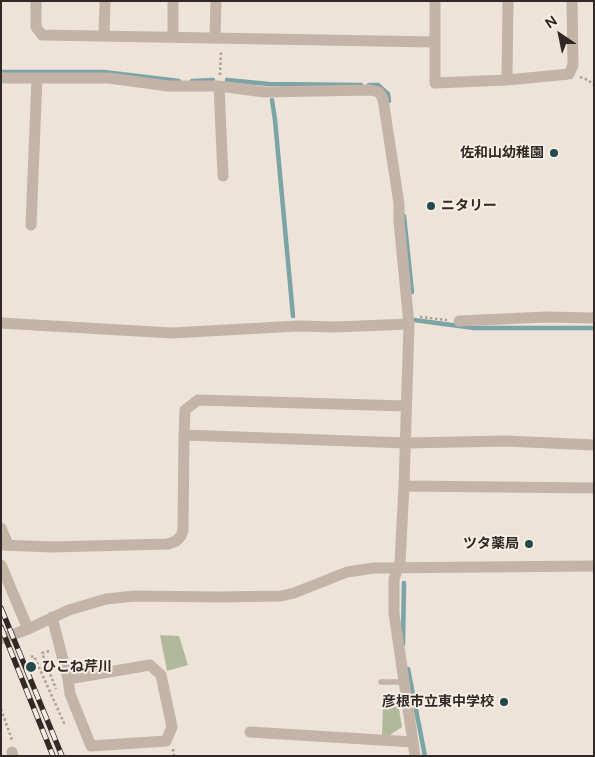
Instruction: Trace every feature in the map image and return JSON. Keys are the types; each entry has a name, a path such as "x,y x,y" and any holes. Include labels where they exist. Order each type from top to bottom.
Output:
{"street":[{"path":"36,1 36,27 42,35 174,38 218,42 434,42"},
{"path":"104,36 105,1"},
{"path":"174,1 174,38"},
{"path":"216,1 218,42"},
{"path":"435,1 435,83 507,80 569,74 573,65 572,1"},
{"path":"507,80 508,1"},
{"path":"1,78 110,78 168,86 219,86 264,92 370,90 379,92 382,99 399,204 399,222 409,320 404,486 400,562 394,579 394,613 415,756"},
{"path":"31,225 37,78"},
{"path":"219,86 223,176"},
{"path":"458,321 594,318"},
{"path":"1,323 172,333 298,326 335,327 409,320"},
{"path":"1,528 5,544 52,547 168,544 176,541 181,536 183,530 185,410 198,400 406,406"},
{"path":"184,435 406,443 506,441 594,445"},
{"path":"404,486 594,488"},
{"path":"1,565 28,629"},
{"path":"1,639 84,604 106,599 134,596 281,596 294,593 347,572 374,568 594,566"},
{"path":"52,617 61,648 70,694 93,751 166,741 172,727 161,675 150,665 68,679"},
{"path":"250,732 413,742"}],"lane":[{"path":"381,682 404,682"}],"path":[{"path":"218,42 219,86"},
{"path":"409,320 458,321"},
{"path":"58,696 42,653 61,648"},
{"path":"31,657 34,656 64,723 68,722 64,713"},
{"path":"1,709 12,737 12,754"}],"green space":[{"path":"160,635 179,636 188,665 167,671"},
{"path":"383,703 398,703 402,727 390,735 382,735"}],"waterway":[{"path":"1,72 104,72 179,81"},
{"path":"192,81 213,80"},
{"path":"227,80 269,84 361,85"},
{"path":"369,85 378,85 388,94 389,101"},
{"path":"272,100 293,316"},
{"path":"404,216 412,292"},
{"path":"414,320 474,328 594,328"},
{"path":"403,644 404,583"},
{"path":"408,669 425,756"}],"railway":[{"path":"1,608 62,756"},
{"path":"1,627 53,756"}],"place":[{"name":"佐和山幼稚園","path":"554,153"},
{"name":"ニタリー","path":"431,206"},
{"name":"ツタ薬局","path":"529,544"},
{"name":"ひこね芹川","path":"31,667"},
{"name":"彦根市立東中学校","path":"504,702"}]}
